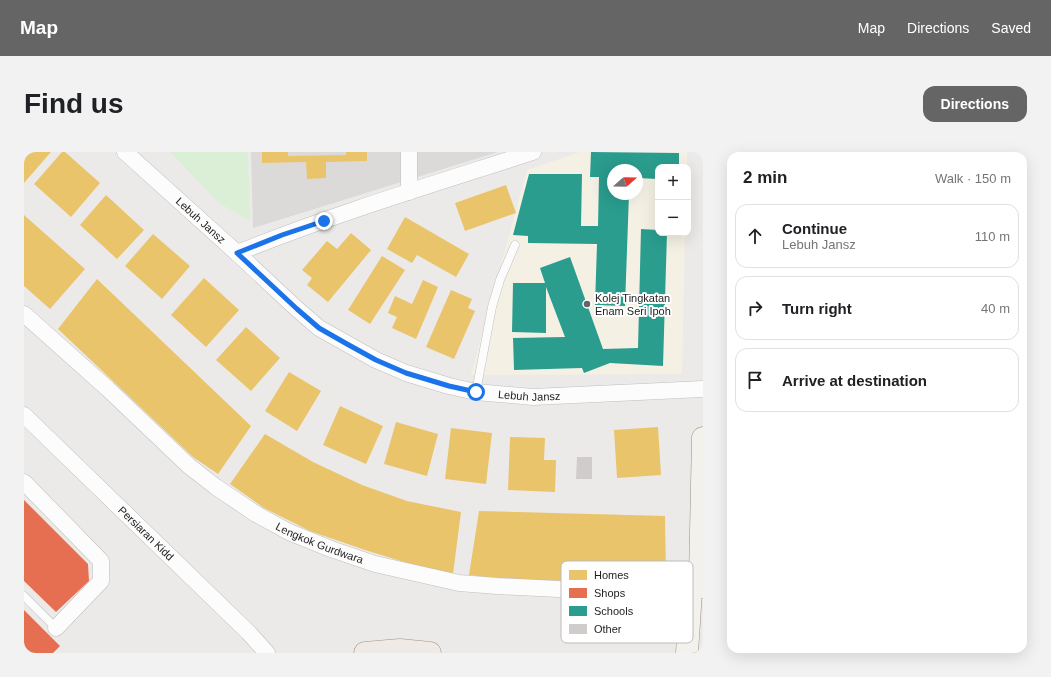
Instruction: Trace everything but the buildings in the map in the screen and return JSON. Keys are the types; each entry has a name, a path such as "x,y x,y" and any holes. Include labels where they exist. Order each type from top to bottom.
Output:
{"main road":[{"path":"365,653 400,650 430,653"}],"street":[{"name":"Lebuh Jansz","path":"125,152 319,328 376,360 406,373 449,386 476,392 533,397 703,389"},
{"path":"409,152 409,192"},
{"path":"237,253 282,235 533,152"},
{"name":"Lengkok Gurdwara","path":"24,314 108,389 189,466 216,487 256,514 289,532 331,549 375,564 459,583 561,589"},
{"name":"Persiaran Kidd","path":"24,415 244,628 267,653"},
{"path":"693,616 698,585 703,438"},
{"path":"24,482 101,561 101,581 56,628"},
{"path":"687,653 689,643"}],"lane":[{"path":"476,392 492,307 500,280 515,245"},
{"path":"24,596 56,628"}],"shaded area":[{"path":"251,152 498,152 253,228"},
{"name":"Kolej Tingkatan Enam Seri Ipoh","path":"580,152 687,152 687,164 655,164 655,236 685,236 682,374 471,375 527,170"}],"green space":[{"path":"170,152 248,152 250,221 219,203"}],"place":[{"name":"Kolej Tingkatan Enam Seri Ipoh","path":"587,304"}],"route":[{"path":"324,221 282,235 237,253 319,328 376,360 406,373 449,386 476,392"}]}
